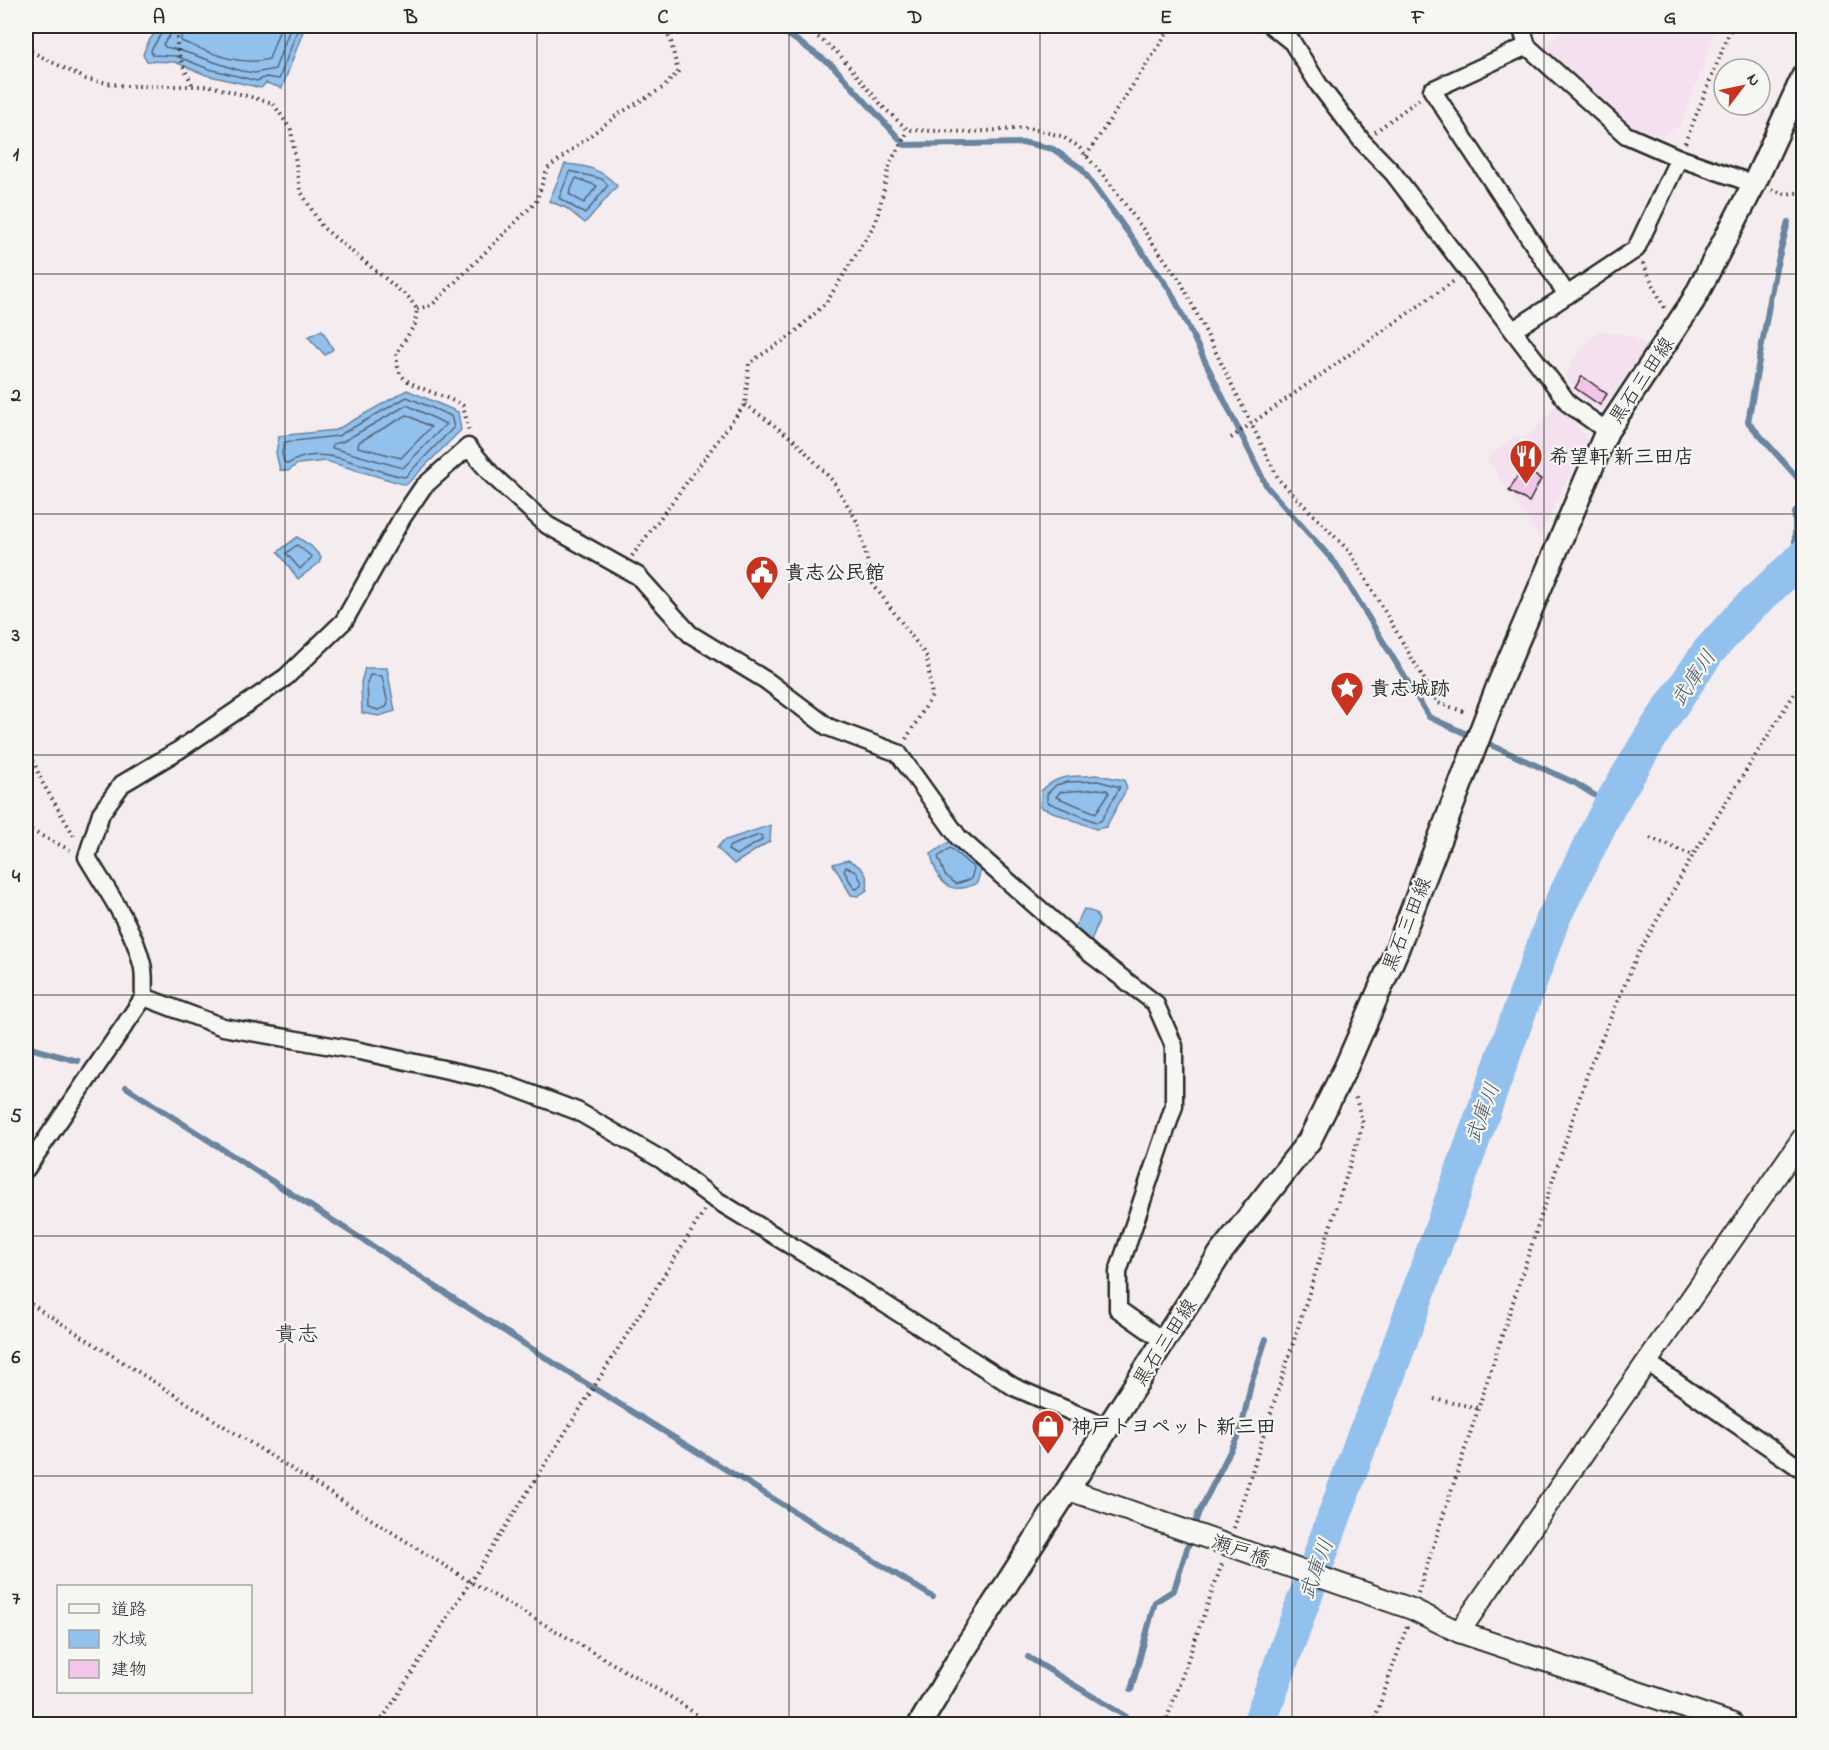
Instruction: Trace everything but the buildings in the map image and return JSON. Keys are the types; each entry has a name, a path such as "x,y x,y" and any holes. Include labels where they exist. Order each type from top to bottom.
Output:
{"main road":[{"name":"黒石三田線","path":"920,1725 964,1650 1222,1251 1309,1141 1346,1067 1396,952 1474,747 1607,431 1693,301 1754,184 1803,75"}],"street":[{"path":"1272,26 1292,42 1319,85 1362,141 1393,173 1467,272 1515,329 1569,404 1607,431"},
{"path":"1521,26 1527,46 1626,135 1679,158 1754,184"},
{"path":"1527,46 1432,90 1567,295"},
{"path":"1515,329 1636,249 1679,158"},
{"path":"26,1169 144,997 143,967 138,952 125,921 87,857 101,813 122,784 179,750 286,677 344,621 402,518 423,487 468,447 492,475 548,525 638,576 690,634 767,681 828,727 898,753 959,837 1092,955 1155,1003 1174,1046 1174,1106 1118,1272 1118,1309 1165,1342"},
{"path":"144,997 223,1027 360,1051 494,1080 577,1111 662,1160 713,1198 849,1281 1014,1387 1109,1428"},
{"path":"1459,1632 1803,1136"},
{"path":"1647,1362 1803,1471"},
{"name":"瀬戸橋","path":"1069,1490 1412,1610 1459,1632 1733,1725"}],"path":[{"path":"181,26 175,36 180,57 193,86"},
{"path":"417,309 432,305 536,202 547,169 617,115 664,87 678,72 671,42 663,26"},
{"path":"804,26 839,54 884,108 908,130 971,132 1028,128 1061,136 1078,146 1111,185 1181,282 1279,480 1350,552 1438,703 1485,721"},
{"path":"1086,156 1172,26"},
{"path":"1679,158 1732,26"},
{"path":"26,49 86,79 124,86 210,86 273,104 291,130 300,190 322,227 409,298 417,309 415,324 396,354 400,373 414,385 452,399 463,406 470,427 468,447"},
{"path":"1362,141 1432,90"},
{"path":"623,568 745,404 749,363 792,335 826,303 876,222 890,163 908,130"},
{"path":"1754,184 1785,194 1803,192"},
{"path":"1636,249 1674,330"},
{"path":"1231,438 1467,272"},
{"path":"745,404 794,440 833,480 858,523 873,584 927,657 932,696 898,753"},
{"path":"1374,1725 1589,1069 1636,958 1693,855 1803,678"},
{"path":"26,744 42,782 87,857"},
{"path":"26,828 44,839 87,857"},
{"path":"1650,838 1693,855"},
{"path":"1165,1725 1228,1546 1363,1124 1346,1067"},
{"path":"379,1725 469,1581 526,1498 713,1198"},
{"path":"26,1302 469,1581 674,1699 710,1725"},
{"path":"1434,1399 1478,1408"}],"shaded area":[{"path":"1565,26 1718,26 1681,124 1661,137 1618,117 1545,49"},
{"path":"1598,331 1634,336 1647,348 1602,410 1581,397 1565,375 1572,366 1570,363"},
{"path":"1560,402 1587,440 1539,537 1487,459 1514,436 1522,442"}],"water":[{"path":"166,26 305,26 282,88 266,83 261,88 206,75 175,62 147,61 143,55 149,41 157,31"},
{"path":"565,164 594,169 617,186 585,223 566,208 549,201"},
{"path":"322,330 333,349 325,355 308,337"},
{"path":"407,390 458,412 461,430 406,485 326,461 298,464 288,471 280,470 276,453 279,436 336,430"},
{"path":"297,537 311,546 321,557 319,563 298,579 278,552"},
{"path":"365,668 387,668 395,711 379,716 362,713 361,682"},
{"path":"1097,775 1124,780 1127,788 1106,827 1096,829 1040,807 1041,791 1054,781 1067,777"},
{"path":"771,825 770,841 734,864 717,848 723,841"},
{"path":"952,840 982,866 977,883 959,888 946,884 941,879 931,854"},
{"path":"848,860 861,868 866,875 867,890 858,896 851,895 833,864"},
{"path":"1084,909 1096,913 1099,920 1091,941 1074,929"}],"waterway":[{"path":"776,26 833,66 905,145 1027,143 1053,149 1081,168 1170,290 1267,487 1336,564 1429,717 1575,783 1610,805"},
{"path":"1788,222 1775,272 1748,422 1804,485"},
{"path":"1795,562 1795,513 1804,500"},
{"name":"武庫川","path":"1259,1724 1363,1437 1379,1401 1553,919 1610,805 1655,730 1708,652 1743,613 1804,556"},
{"path":"26,1047 78,1061"},
{"path":"126,1087 574,1376 933,1597"},
{"path":"1131,1690 1155,1602 1174,1590 1198,1514 1241,1430 1251,1384 1266,1339"},
{"path":"1028,1657 1125,1716 1122,1724"}],"place":[{"name":"希望軒 新三田店","path":"1526,485"},
{"name":"貴志公民館","path":"762,601"},
{"name":"貴志城跡","path":"1347,717"},
{"name":"神戸トヨペット 新三田","path":"1048,1455"}],"district":[{"name":"貴志","path":"297,1333"}]}
